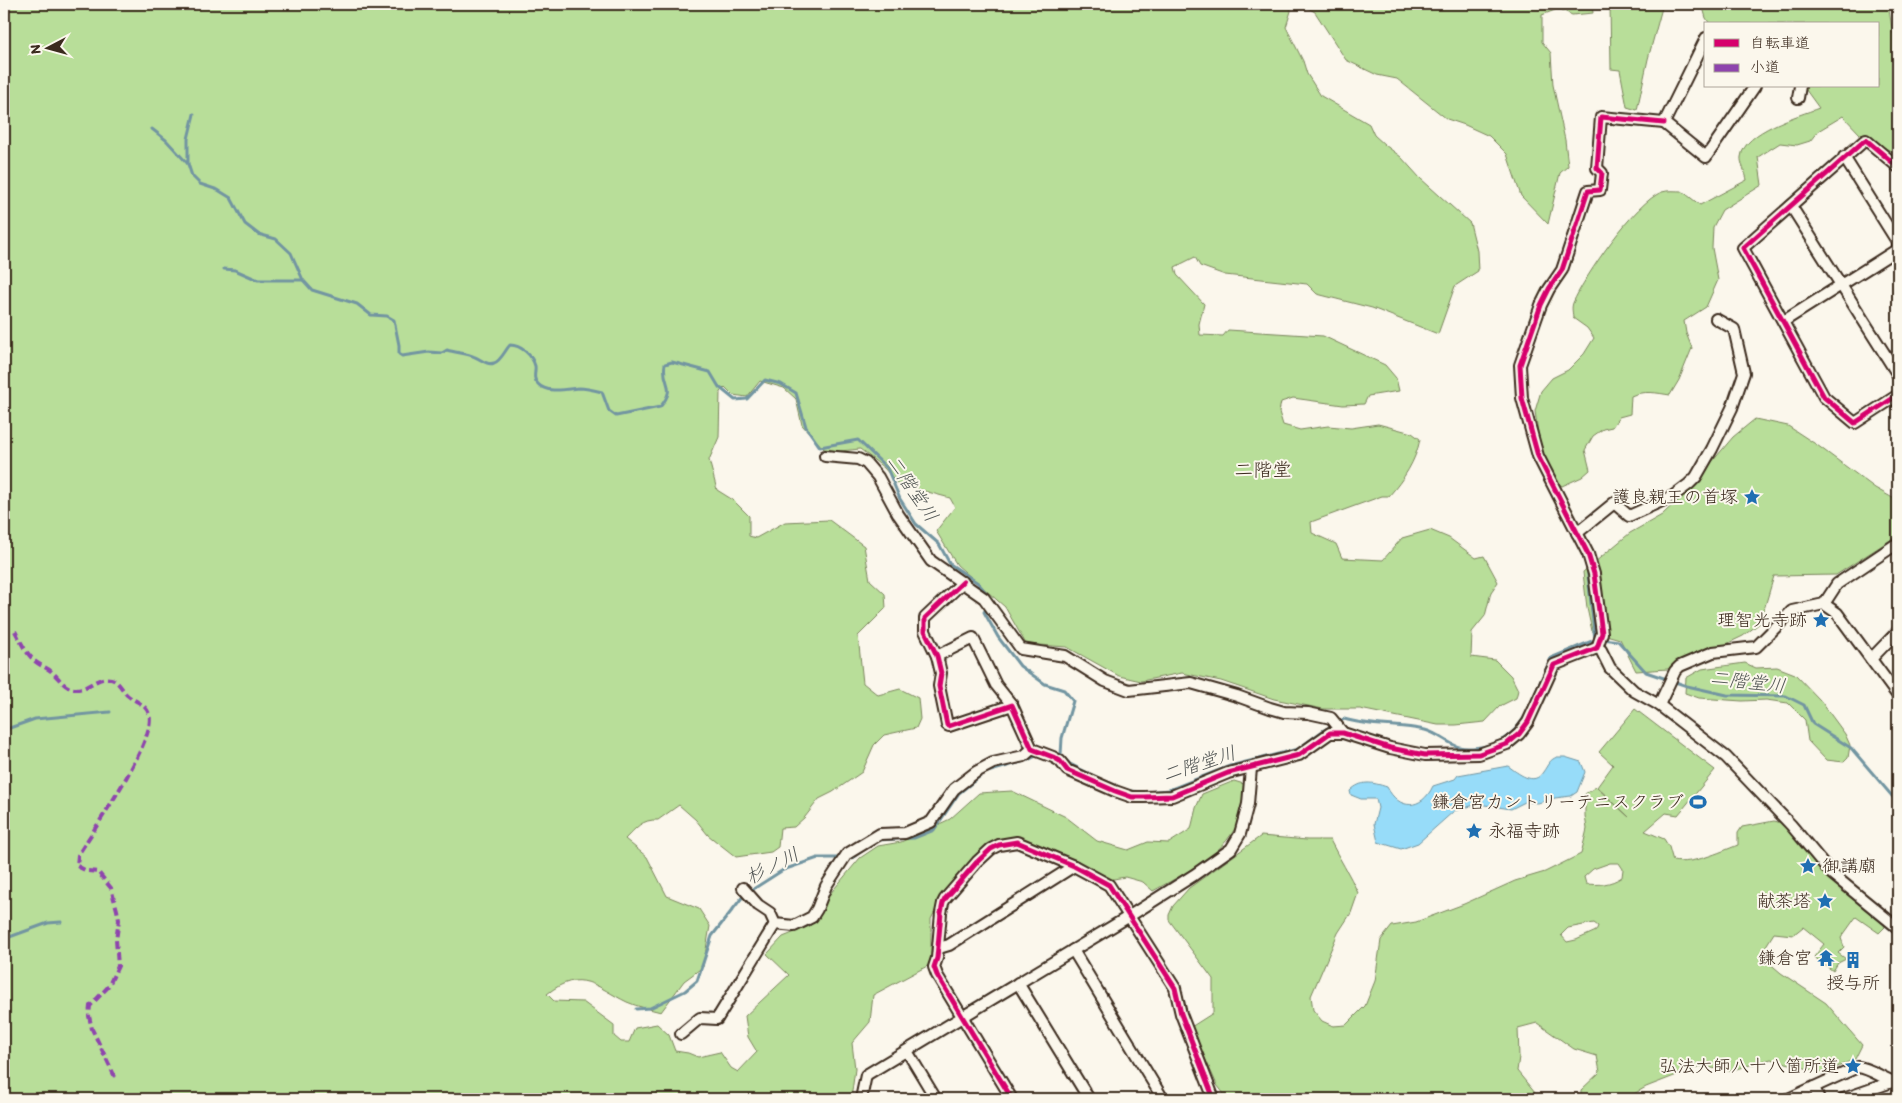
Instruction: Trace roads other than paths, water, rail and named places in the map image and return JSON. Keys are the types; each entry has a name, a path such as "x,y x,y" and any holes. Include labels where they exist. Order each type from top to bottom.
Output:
{"street":[{"path":"1664,123 1704,42"},
{"path":"775,924 794,926 812,917 818,909 826,886 847,854 880,834 905,833 931,822 954,789 976,772 993,763 1038,752 1060,761 1068,770 1079,776 1132,797 1172,796 1228,773 1299,756 1330,733 1343,733 1390,748 1426,755 1479,754 1507,744 1519,734 1528,722 1554,665 1597,648 1602,633 1594,574 1588,554 1538,456 1522,398 1520,365 1541,305 1562,270 1588,191 1600,190 1602,173 1597,168 1601,117 1664,123 1706,157 1754,88"},
{"path":"1798,98 1800,88"},
{"path":"1898,167 1866,140 1844,157 1744,248 1824,397 1856,423 1898,395"},
{"path":"1844,157 1898,243"},
{"path":"1791,206 1898,375"},
{"path":"1784,321 1898,249"},
{"path":"1577,533 1614,503 1629,516 1674,496 1696,477 1732,408 1744,373 1734,329 1716,319"},
{"path":"825,456 858,459 866,463 878,477 898,514 932,561 984,598 1021,649 1064,656 1106,681 1129,690 1191,683 1284,712 1308,713 1331,718 1343,733"},
{"path":"1659,706 1675,671 1680,666 1713,652 1756,647 1792,611 1824,604 1837,584 1895,546"},
{"path":"963,582 925,618 925,631 937,656 941,673 939,686 947,725 949,726 1012,705"},
{"path":"1824,604 1837,613 1898,696"},
{"path":"1871,659 1898,631"},
{"path":"937,656 973,638 996,685 1012,705 1038,752"},
{"path":"1597,648 1601,650 1610,668 1629,687 1659,706 1726,757 1791,825 1832,874 1898,928"},
{"path":"860,1099 866,1075 1128,917 1231,849 1240,834 1248,804 1251,768"},
{"path":"1012,1099 934,967 939,948 940,913 945,899 977,862 999,845 1017,842 1074,866 1109,885 1175,988 1181,1014 1214,1099"},
{"path":"939,948 949,944 1074,866"},
{"path":"743,888 758,905 770,913 775,924"},
{"path":"681,1034 700,1018 718,1019 775,924"},
{"path":"1073,950 1164,1099"},
{"path":"1018,983 1089,1099"},
{"path":"907,1051 936,1099"},
{"path":"1788,1099 1858,1067 1866,1068 1895,1083"},
{"path":"1843,1099 1895,1083"},
{"path":"1814,1087 1819,1099"}],"water":[{"path":"1557,757 1565,757 1581,762 1585,772 1577,792 1571,796 1538,803 1525,802 1511,809 1478,804 1454,811 1418,843 1401,849 1378,842 1374,824 1378,808 1376,799 1361,799 1351,795 1350,791 1358,785 1376,784 1387,787 1392,795 1404,804 1417,803 1423,800 1433,786 1455,779 1458,775 1508,766 1531,779 1539,776 1550,761"}],"waterway":[{"path":"188,164 188,139 194,114"},
{"name":"二階堂川","path":"152,129 166,140 188,164 192,176 200,184 218,190 231,198 245,224 258,234 276,239 291,253 303,280 312,290 357,304 371,315 387,316 394,320 399,354 402,356 429,352 442,353 447,350 469,355 491,364 499,360 510,345 514,345 526,351 531,358 535,366 535,380 542,387 552,390 582,388 602,392 609,411 616,416 660,407 668,394 668,385 664,371 665,364 672,362 710,372 719,387 735,400 747,399 765,380 781,384 796,393 806,427 820,447 858,440 887,468 900,499 916,524 939,544 950,564 978,583 992,600 984,612 998,637 1020,666 1045,684 1064,690 1073,701 1062,738 1061,755"},
{"path":"224,269 235,270 258,280 303,280"},
{"name":"二階堂川","path":"1587,566 1595,640"},
{"name":"二階堂川","path":"1535,694 1551,658 1597,639"},
{"name":"二階堂川","path":"1603,639 1618,641 1646,672 1687,686 1727,695 1786,696 1804,705 1813,724 1851,748 1898,803"},
{"name":"二階堂川","path":"1496,743 1516,729 1529,709"},
{"path":"4,730 35,719 110,712"},
{"name":"二階堂川","path":"1128,791 1169,790 1230,766 1298,749 1324,730 1344,719 1354,722 1425,730 1455,746 1463,748 1490,745"},
{"name":"二階堂川","path":"1055,753 1061,755 1070,764 1108,783"},
{"name":"杉ノ川","path":"878,840 914,838 934,830 959,793 984,773 1028,760 1038,755"},
{"name":"杉ノ川","path":"847,858 852,858 869,846"},
{"path":"1808,853 1826,874"},
{"name":"杉ノ川","path":"636,1009 650,1008 685,991 697,981 712,936 744,895 783,870 818,858 840,858"},
{"path":"1833,881 1898,935"},
{"path":"4,939 48,923 61,922"}],"place":[{"name":"護良親王の首塚","path":"1752,497"},
{"name":"理智光寺跡","path":"1821,620"},
{"name":"鎌倉宮カントリーテニスクラブ","path":"1698,802"},
{"name":"永福寺跡","path":"1474,831"},
{"name":"御講廟","path":"1808,866"},
{"name":"献茶塔","path":"1825,901"},
{"name":"鎌倉宮","path":"1826,958"},
{"name":"授与所","path":"1853,960"},
{"name":"弘法大師八十八箇所道","path":"1853,1066"}],"district":[{"name":"二階堂","path":"1263,469"}]}
